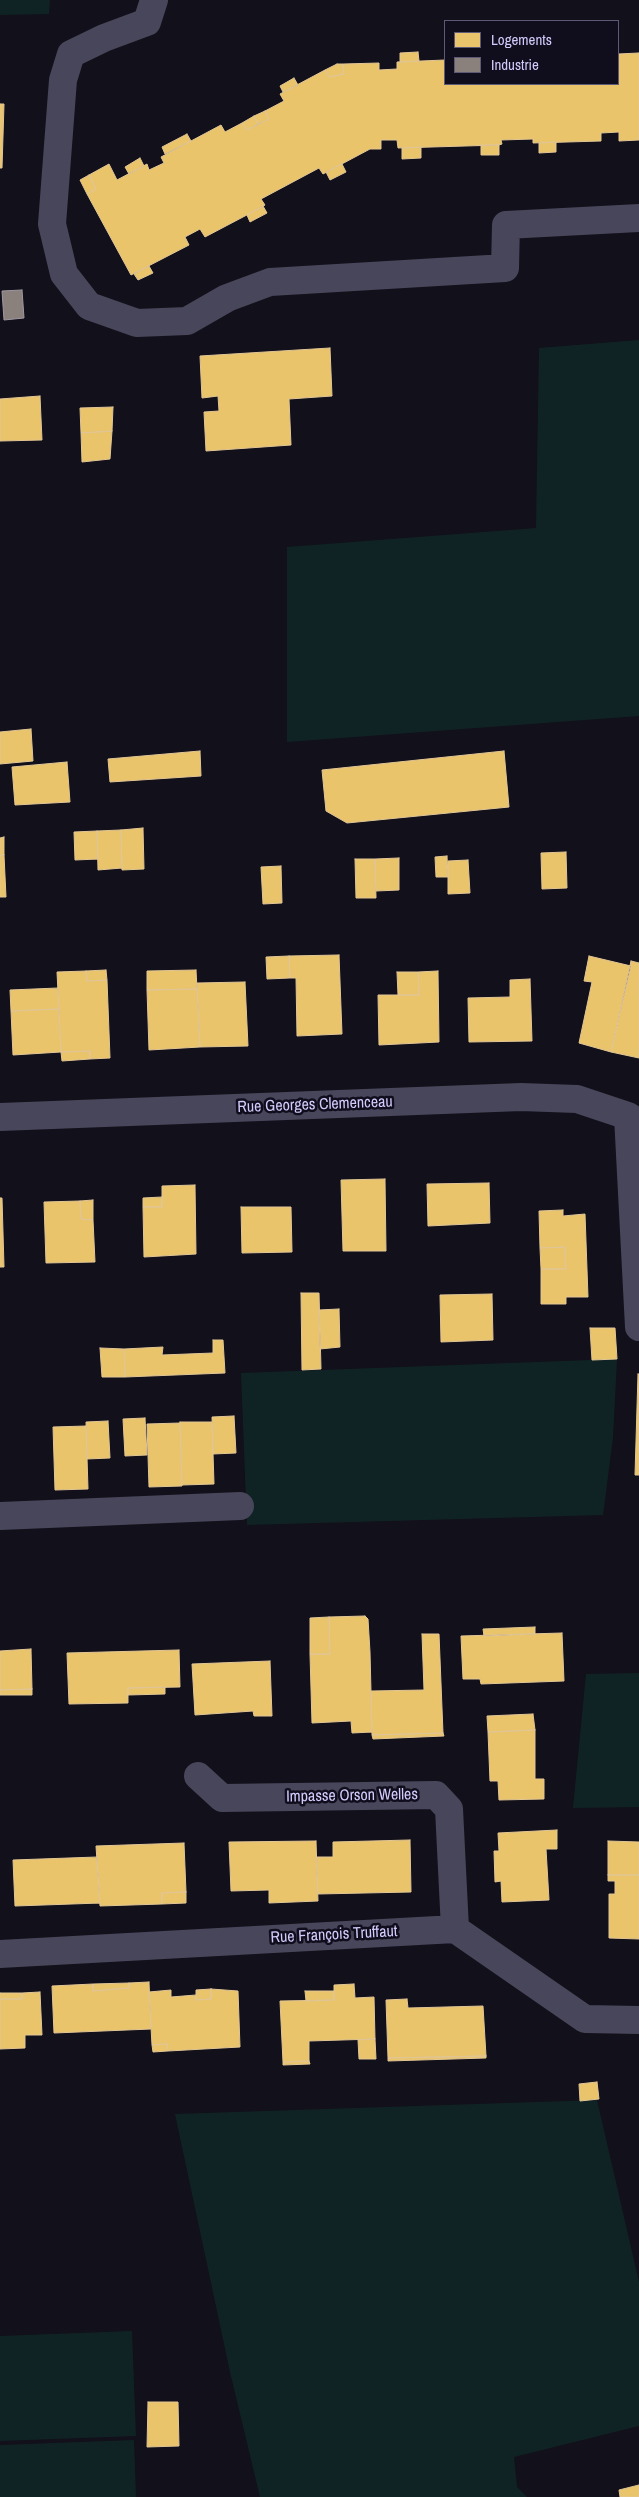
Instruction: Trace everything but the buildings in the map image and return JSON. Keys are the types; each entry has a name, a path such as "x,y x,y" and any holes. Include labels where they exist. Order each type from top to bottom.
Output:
{"street":[{"path":"154,0 147,22 104,38 71,54 63,80 52,224 64,274 89,306 137,323 187,321 227,298 270,282 505,268 506,225 639,218"},
{"name":"Rue Georges Clemenceau","path":"0,1117 521,1097 577,1099 633,1120 639,1327"},
{"path":"0,1516 240,1506"},
{"name":"Impasse Orson Welles","path":"198,1776 222,1798 436,1795 449,1810 456,1929"},
{"path":"456,1929 585,2020 639,2020"},
{"name":"Rue François Truffaut","path":"0,1954 456,1929"}],"green space":[{"path":"0,0 50,0 49,14 0,15"},
{"path":"639,340 639,716 287,742 287,547 536,528 539,348"},
{"path":"617,1359 613,1438 603,1515 247,1525 241,1373"},
{"path":"639,1673 639,1807 573,1808 586,1674"},
{"path":"597,2100 639,2282 639,2426 514,2457 517,2487 527,2497 260,2497 230,2372 175,2114"},
{"path":"132,2331 136,2436 0,2441 0,2336"},
{"path":"134,2440 136,2497 0,2497 0,2445"}]}
